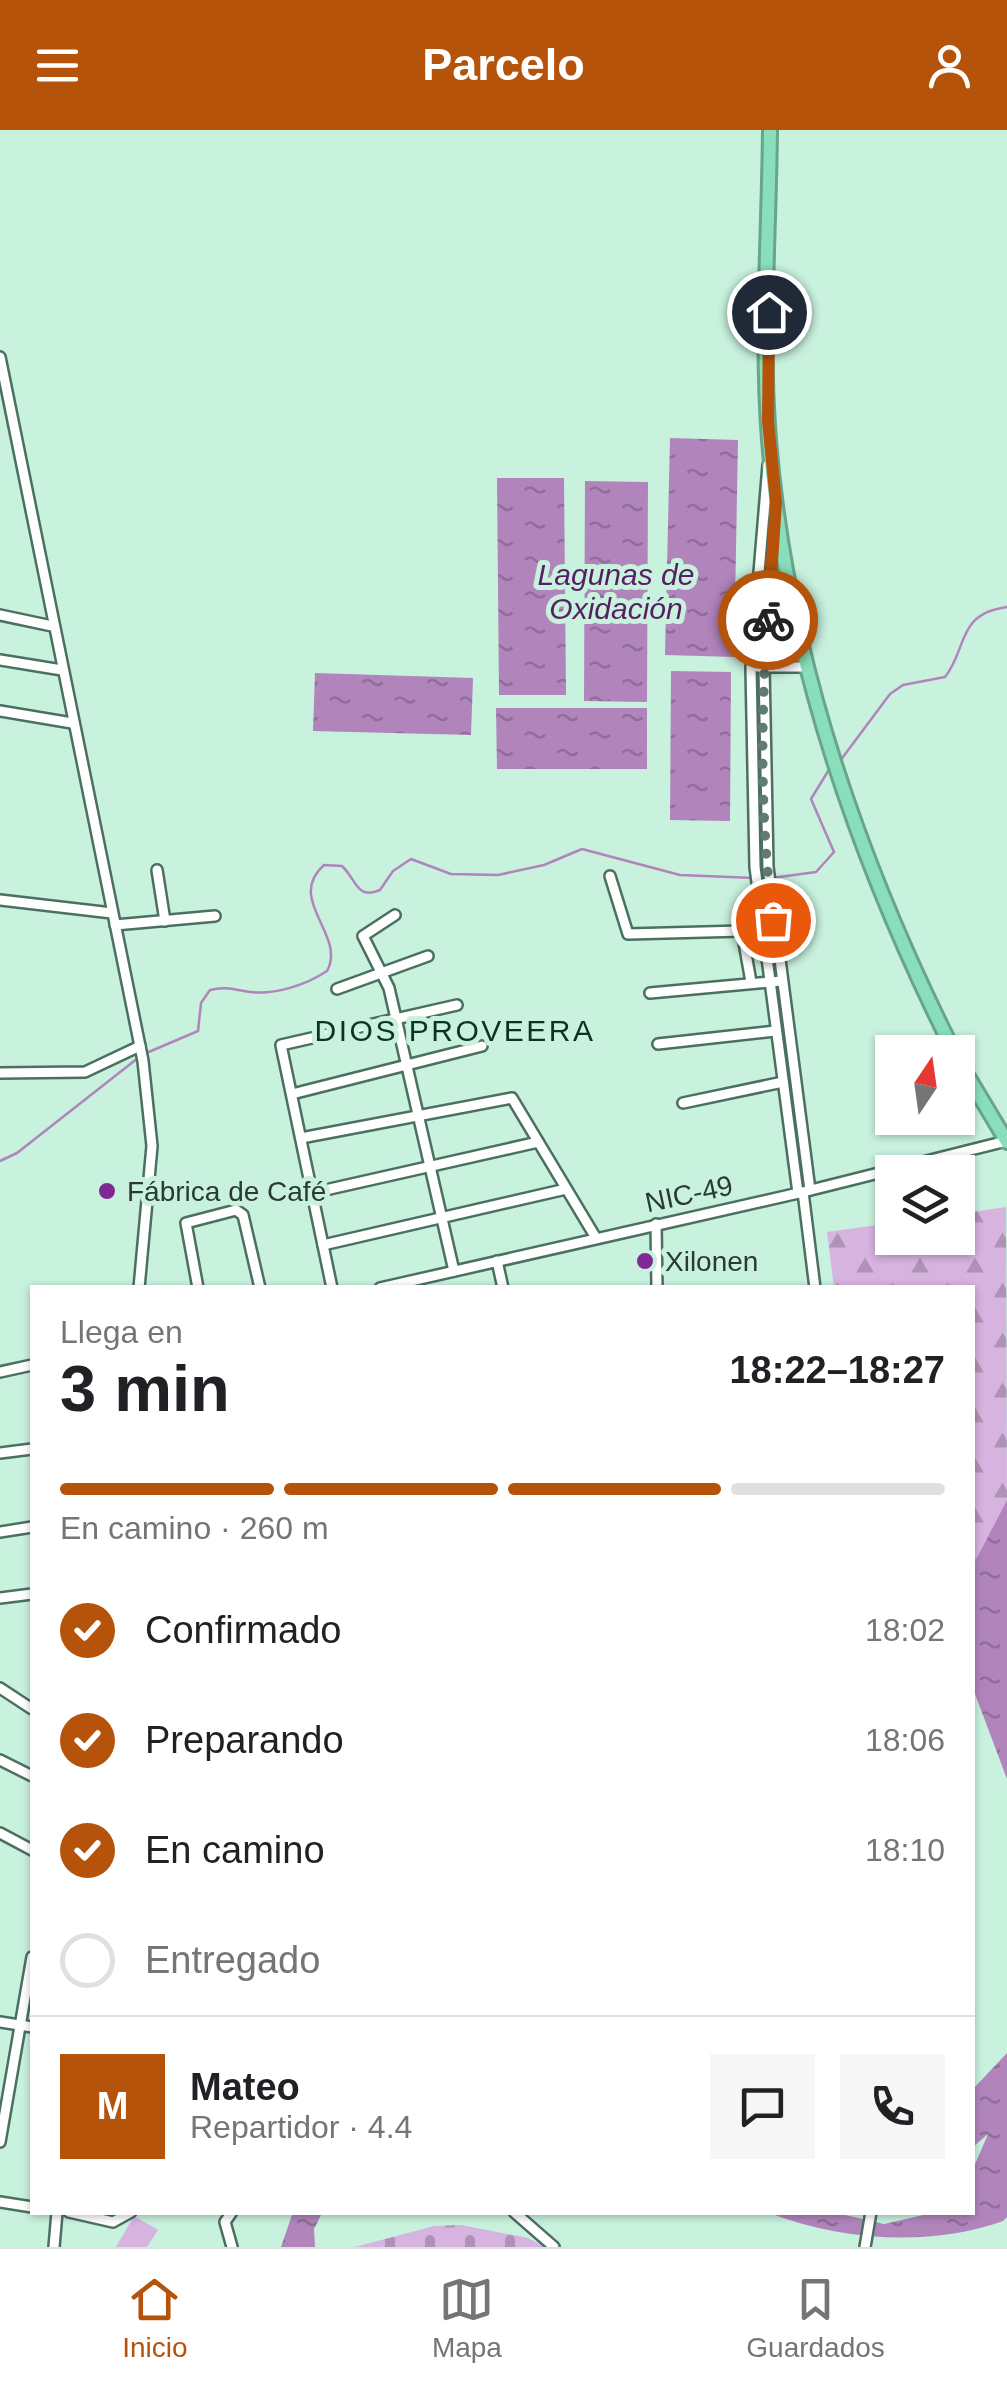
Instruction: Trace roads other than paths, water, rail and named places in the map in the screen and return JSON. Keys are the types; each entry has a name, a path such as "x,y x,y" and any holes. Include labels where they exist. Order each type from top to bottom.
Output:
{"highway":[{"path":"770,130 770,444 776,503 806,667 840,787 904,946 946,1035"},
{"path":"975,1088 1007,1142"}],"street":[{"path":"0,357 141,1052 152,1146 139,1285"},
{"path":"770,444 751,668 755,868 782,1082 804,1192"},
{"path":"776,503 764,668 769,889 814,1285"},
{"path":"0,615 52,626"},
{"path":"0,660 62,670"},
{"path":"751,668 806,667"},
{"path":"0,711 72,723"},
{"path":"156,870 165,920"},
{"path":"610,876 628,934 742,931 751,982"},
{"path":"0,900 112,913"},
{"path":"395,915 364,933 384,975 396,1016 454,1270"},
{"path":"115,925 215,916"},
{"path":"337,989 428,956"},
{"path":"650,993 782,981"},
{"path":"331,1285 282,1045 457,1005"},
{"path":"658,1044 775,1030"},
{"path":"292,1094 482,1046"},
{"path":"0,1073 85,1072 141,1052"},
{"path":"683,1103 782,1082"},
{"path":"301,1138 512,1098 596,1238"},
{"path":"312,1193 538,1142"},
{"name":"NIC-49","path":"392,1285 1007,1142"},
{"path":"323,1245 566,1189"},
{"path":"197,1285 186,1223 236,1210 243,1214 259,1285"},
{"path":"656,1224 657,1285"},
{"path":"496,1261 502,1285"},
{"path":"0,1372 30,1365"},
{"path":"0,1452 30,1449"},
{"path":"0,1532 30,1527"},
{"path":"0,1598 30,1594"},
{"path":"0,1688 30,1707"},
{"path":"0,1760 30,1775"},
{"path":"0,1833 30,1849"},
{"path":"0,2142 27,2027 30,1985"},
{"path":"0,2022 27,2027"},
{"path":"0,2202 30,2206"},
{"path":"54,2247 57,2215"},
{"path":"83,2215 113,2222 126,2215"},
{"path":"230,2215 225,2222 232,2247"},
{"path":"865,2247 870,2215"},
{"path":"516,2216 554,2247"}],"water":[{"path":"670,438 738,440 734,657 665,655"},
{"path":"497,478 564,478 566,695 499,695"},
{"name":"Lagunas de Oxidación","path":"585,481 648,482 647,702 584,701"},
{"path":"671,671 731,672 730,821 670,820"},
{"path":"315,673 473,678 471,735 313,731"},
{"path":"496,708 647,708 647,769 497,769"},
{"path":"1007,1500 1007,1779 975,1694 975,1561"},
{"path":"1007,2053 1007,2217 1003,2221 946,2235 887,2237 827,2230 775,2215 846,2215 884,2224 923,2215 975,2215 975,2164 988,2134 975,2145 975,2087"},
{"path":"292,2215 321,2215 314,2229 315,2247 281,2247"}],"waterway":[{"path":"840,761 890,694 903,685 945,677 971,625 979,617 1007,607"},
{"path":"772,878 816,872 834,852 811,799 830,768"},
{"path":"144,1054 198,1031 201,1003 210,990 280,990 327,971 331,958 329,944 311,891 314,878 324,865 342,866 366,892 380,890 393,871 411,859 451,874 498,875 544,865 582,849 680,875 754,878"},
{"path":"0,1161 17,1153 138,1058"}],"place":[{"name":"Fábrica de Café","path":"107,1191"},
{"name":"Xilonen","path":"645,1261"}],"district":[{"name":"DIOS PROVEERA","path":"455,1030"}]}
